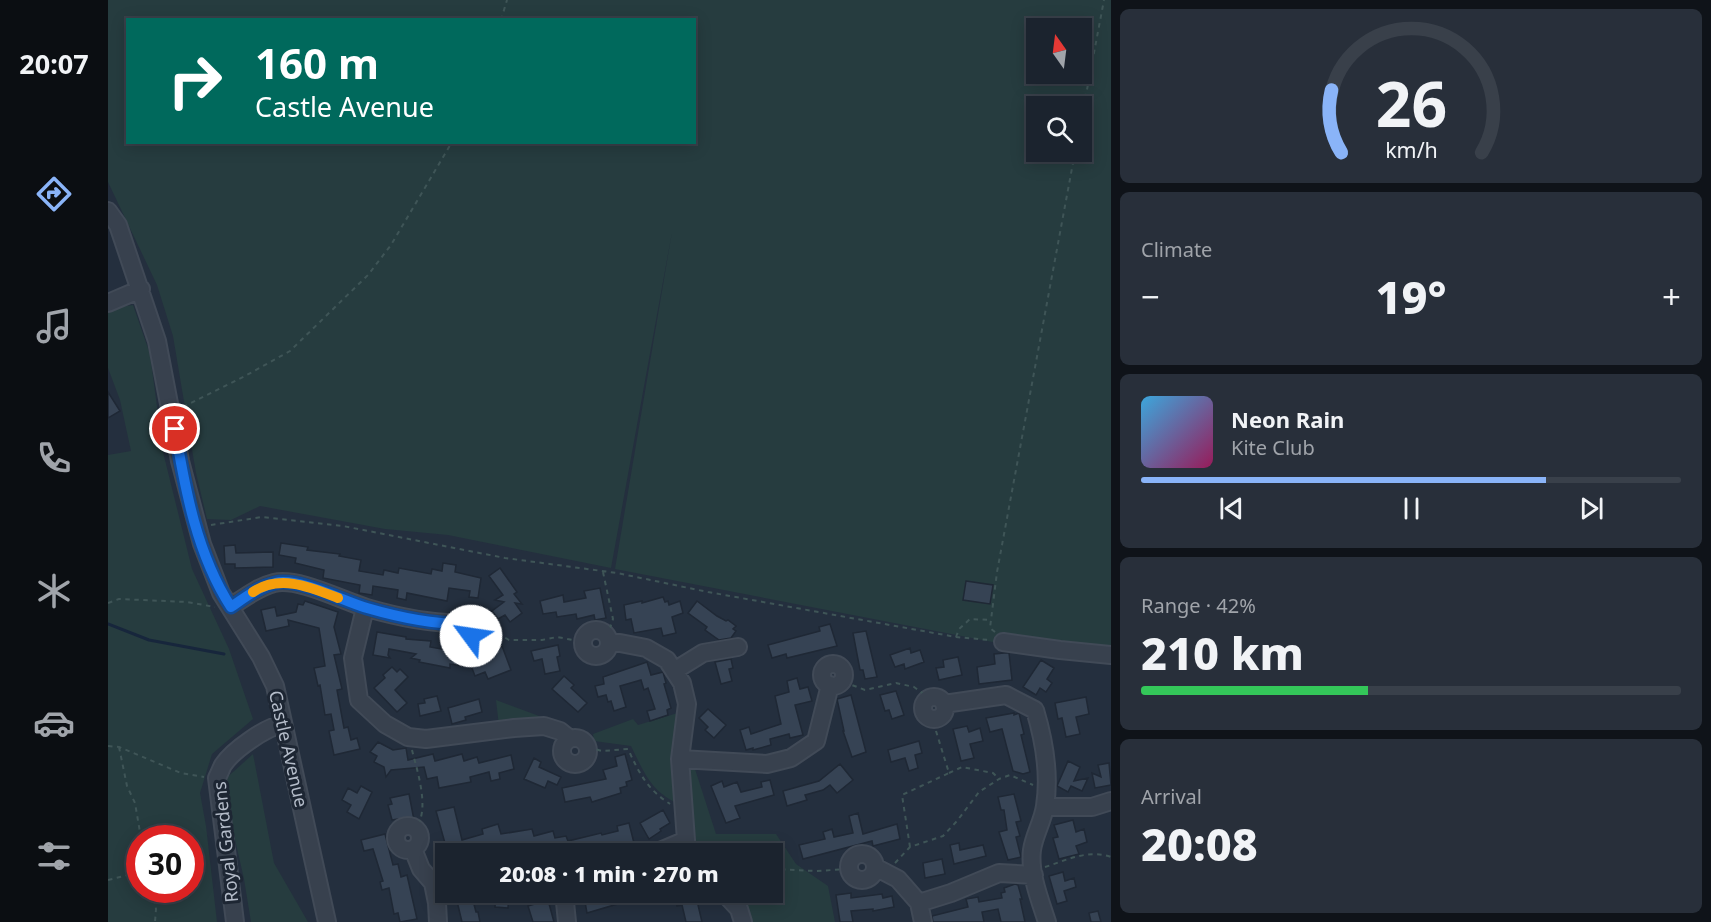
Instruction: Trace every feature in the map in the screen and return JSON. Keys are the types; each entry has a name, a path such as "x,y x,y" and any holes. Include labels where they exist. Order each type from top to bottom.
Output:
{"street":[{"name":"Castle Avenue","path":"108,211 118,225 157,341 180,462 196,527 214,578 261,657 275,686 327,922"},
{"path":"108,303 141,289"},
{"path":"229,605 276,582 299,584 365,608 444,624 462,624 465,633 474,636 482,630 483,624"},
{"path":"365,608 353,658 359,700 385,724 408,737 426,739 544,726 560,731 570,739 583,740 588,747 587,755 582,761 570,762 564,756 563,748 570,739"},
{"path":"583,642 588,653 596,656 607,651 609,641 646,648 667,660 682,682 687,704 680,759 683,812 688,843"},
{"path":"1006,642 1111,655"},
{"path":"674,671 703,653 738,647"},
{"path":"680,759 767,764 791,758 816,741 836,683"},
{"path":"937,707 1006,695 1035,710 1042,733 1047,771 1045,799 1032,850 1034,873 1047,922"},
{"name":"Royal Gardens","path":"235,922 217,778 233,755 271,726 283,724"},
{"path":"1045,799 1092,807 1111,801"},
{"path":"415,828 420,841 413,849 421,869 435,878"},
{"path":"849,869 854,857 861,854 869,856 881,870 898,879 920,903 923,922"},
{"path":"920,903 999,873 1034,873"},
{"path":"437,903 438,922"},
{"path":"565,903 567,922"},
{"path":"733,903 739,909 743,922"}],"path":[{"path":"502,18 507,0"},
{"path":"1086,96 1104,0"},
{"path":"172,412 291,351 368,274 391,245 452,144"},
{"path":"1006,642 990,628 997,572 1073,162"},
{"path":"196,527 262,517 343,526 506,558 617,573 956,637 1006,642"},
{"path":"603,572 613,619 609,641"},
{"path":"108,603 119,599 187,602 213,607 229,605"},
{"path":"956,637 959,629 970,619 991,620"},
{"path":"483,624 509,639 557,638 583,642"},
{"path":"836,683 865,690 897,683 914,687 937,707 936,731 950,773"},
{"path":"408,737 421,789 422,812 419,824 415,828"},
{"path":"108,746 119,747 181,773 217,778"},
{"path":"119,747 127,786 135,803 139,825"},
{"path":"588,747 602,751 628,749 641,777 658,796 683,812"},
{"path":"910,847 902,795 962,767 993,773 999,778"},
{"path":"881,870 910,847 943,836 979,792 999,778 1010,775 1045,799"},
{"path":"1034,873 1087,854 1111,857"},
{"path":"783,870 849,869"},
{"path":"108,880 126,876"},
{"path":"155,903 155,922"}],"green space":[{"path":"108,0 1111,0 1111,655 1003,644 615,569 672,232 611,568 448,535 385,529 260,506 231,520 207,519 196,473 173,336 157,285 108,182"},
{"path":"133,305 150,354 163,452 192,569 229,649 253,719 212,754 200,793 217,922 108,922 108,455 131,451 120,400 108,368 108,309"},
{"path":"496,700 577,730 540,723 499,726"},
{"path":"681,712 677,803 654,786 631,746 594,741 593,734 633,719 638,725"},
{"path":"253,754 274,863 308,922 251,922 244,879 222,782"},
{"path":"694,766 716,834 776,834 782,843 696,843 692,832 689,768"},
{"path":"783,844 796,864 828,886 835,922 752,922 750,915 741,903 783,903"}],"building":[{"path":"108,392 120,411 108,418"},
{"path":"281,543 361,560 359,571 383,575 384,570 398,573 399,568 431,574 432,569 442,571 443,563 456,565 455,572 481,578 478,598 469,597 470,591 449,588 447,601 407,593 406,600 397,598 398,590 373,586 372,595 359,593 360,585 323,578 324,570 295,563 296,558 279,555"},
{"path":"235,545 236,553 273,552 273,567 235,568 235,564 225,564 224,546"},
{"path":"500,568 517,592 514,594 522,604 515,603 522,613 510,622 505,615 498,619 492,611 504,602 495,600 503,595 489,576"},
{"path":"966,581 993,585 990,604 963,600"},
{"path":"600,588 606,618 595,620 594,615 577,619 576,614 557,617 556,612 543,614 540,601 563,595 564,602 586,598 584,591"},
{"path":"663,597 669,605 680,601 683,613 672,617 676,633 663,636 661,628 634,633 631,619 626,620 624,605"},
{"path":"305,601 338,612 334,627 341,654 334,655 342,689 337,690 344,728 348,727 351,740 357,738 360,749 334,755 329,731 334,730 331,714 325,715 320,685 318,686 314,668 325,666 319,628 288,620 289,626 266,631 261,610 275,607 277,616 296,612 298,604 303,605"},
{"path":"697,601 717,616 736,626 733,629 736,631 731,638 719,640 705,630 707,627 688,613"},
{"path":"830,624 837,646 787,658 786,654 772,658 768,645 820,631 819,627"},
{"path":"866,631 877,677 865,679 863,670 860,670 853,633"},
{"path":"377,632 406,637 406,639 431,641 430,647 453,651 452,653 465,656 463,666 450,664 450,668 419,662 420,660 411,658 416,654 389,649 390,658 373,655"},
{"path":"558,645 560,656 557,657 560,671 545,674 542,659 534,661 531,651"},
{"path":"502,646 511,670 488,679 485,672 475,676 470,663 490,656 488,652"},
{"path":"910,648 911,653 920,650 924,662 905,669 904,664 895,667 890,655"},
{"path":"1009,653 1012,680 979,684 977,667 995,664 994,654"},
{"path":"958,657 962,675 939,680 936,668 944,667 943,660"},
{"path":"731,659 733,668 729,669 732,681 721,684 715,662"},
{"path":"1041,660 1054,668 1047,679 1052,683 1046,692 1040,688 1036,695 1023,687"},
{"path":"647,662 651,675 663,672 671,708 667,710 668,715 650,721 647,711 655,709 648,688 644,690 641,680 620,686 626,707 614,711 606,695 598,697 595,686 604,684 603,677"},
{"path":"392,667 397,672 400,669 408,677 395,690 407,703 397,712 374,688 385,678 383,675"},
{"path":"564,676 574,685 571,688 587,703 578,712 552,689"},
{"path":"797,678 800,689 808,687 812,701 795,705 803,735 790,738 789,734 770,739 771,745 746,750 740,730 749,727 751,734 781,724 775,696 789,692 787,681"},
{"path":"896,691 904,715 892,719 889,710 885,711 880,695"},
{"path":"851,695 866,752 852,757 843,731 837,699"},
{"path":"437,696 441,711 420,716 418,704 425,703 424,699"},
{"path":"1086,697 1089,714 1076,717 1080,734 1066,737 1062,718 1058,719 1055,703"},
{"path":"479,699 482,712 452,724 448,708"},
{"path":"708,709 726,725 714,738 705,730 708,727 699,718"},
{"path":"1014,713 1014,715 1019,713 1024,734 1021,735 1030,772 1023,774 1013,771 1002,729 990,732 986,718"},
{"path":"967,726 969,732 980,728 983,741 970,744 974,758 961,761 953,729"},
{"path":"919,741 922,753 915,755 918,768 909,771 905,758 891,762 888,750"},
{"path":"378,742 393,750 406,748 408,760 433,754 435,761 462,754 464,761 477,757 479,763 511,755 514,769 499,773 500,779 491,781 489,772 470,777 471,782 439,788 437,777 427,779 424,767 391,770 386,777 384,767 374,762 377,756 370,752"},
{"path":"625,754 632,780 626,782 627,786 620,788 621,793 592,802 590,797 565,802 562,788 606,779 603,770 617,766 615,757"},
{"path":"534,758 541,762 539,767 561,777 557,785 548,781 545,788 524,779"},
{"path":"1068,761 1080,767 1074,781 1088,778 1082,791 1071,786 1068,792 1057,786"},
{"path":"1109,763 1111,785 1095,788 1092,773 1101,777 1098,765"},
{"path":"840,764 853,780 837,793 830,785 823,790 805,795 807,800 787,806 783,791 819,781"},
{"path":"770,780 774,795 735,806 740,818 726,823 711,786 722,781 724,787 737,782 741,792 762,787 761,782"},
{"path":"361,786 372,792 359,819 347,812 351,805 342,800 348,788 357,793"},
{"path":"409,794 414,820 405,822 404,818 392,820 388,805 392,804 390,798"},
{"path":"1014,794 1021,821 1016,822 1020,836 1016,837 1021,857 1008,860 999,832 1007,830 1004,810 1001,810 998,797"},
{"path":"454,807 462,840 483,834 482,829 498,824 501,834 532,829 534,836 553,831 555,838 566,836 568,841 618,831 617,826 629,823 634,843 445,843 436,811"},
{"path":"663,810 670,823 649,839 640,823"},
{"path":"858,813 863,834 897,824 900,839 873,846 872,841 803,859 799,845 825,839 823,832 832,829 834,837 853,833 849,816"},
{"path":"1073,820 1076,832 1084,829 1087,842 1076,846 1079,854 1059,859 1053,838 1058,837 1054,825"},
{"path":"385,834 393,865 398,864 401,877 407,875 417,919 400,922 398,913 394,914 389,888 382,890 380,882 383,881 373,849 364,851 361,840"},
{"path":"959,843 960,850 983,845 986,856 954,864 950,845"},
{"path":"942,859 945,874 925,878 923,863"},
{"path":"1063,872 1065,881 1074,878 1076,887 1064,891 1067,901 1057,904 1049,876"},
{"path":"1018,885 1022,899 1020,899 1025,922 1001,922 998,909 982,912 984,922 933,922 932,916 968,907 966,899 978,897 979,902 1002,898 1001,893 1005,892 1004,888"},
{"path":"851,893 851,898 882,894 883,898 892,896 894,907 873,911 873,909 851,911 853,922 840,922 836,895"},
{"path":"457,903 474,903 480,922 462,922"},
{"path":"495,903 508,903 508,908 495,907"},
{"path":"549,903 554,922 533,922 528,906"},
{"path":"585,903 621,903 587,913"},
{"path":"676,903 698,903 702,922 686,922 682,905 677,906"},
{"path":"1098,911 1101,922 1091,922 1089,913"}],"waterway":[{"path":"108,624 149,640 224,654"}],"slow traffic":[{"path":"253,592 276,582 299,584 338,598"}],"route":[{"path":"175,429 180,462 196,527 214,578 231,607 256,590 276,582 299,584 365,608 444,624 462,624 465,633 471,636"}]}
